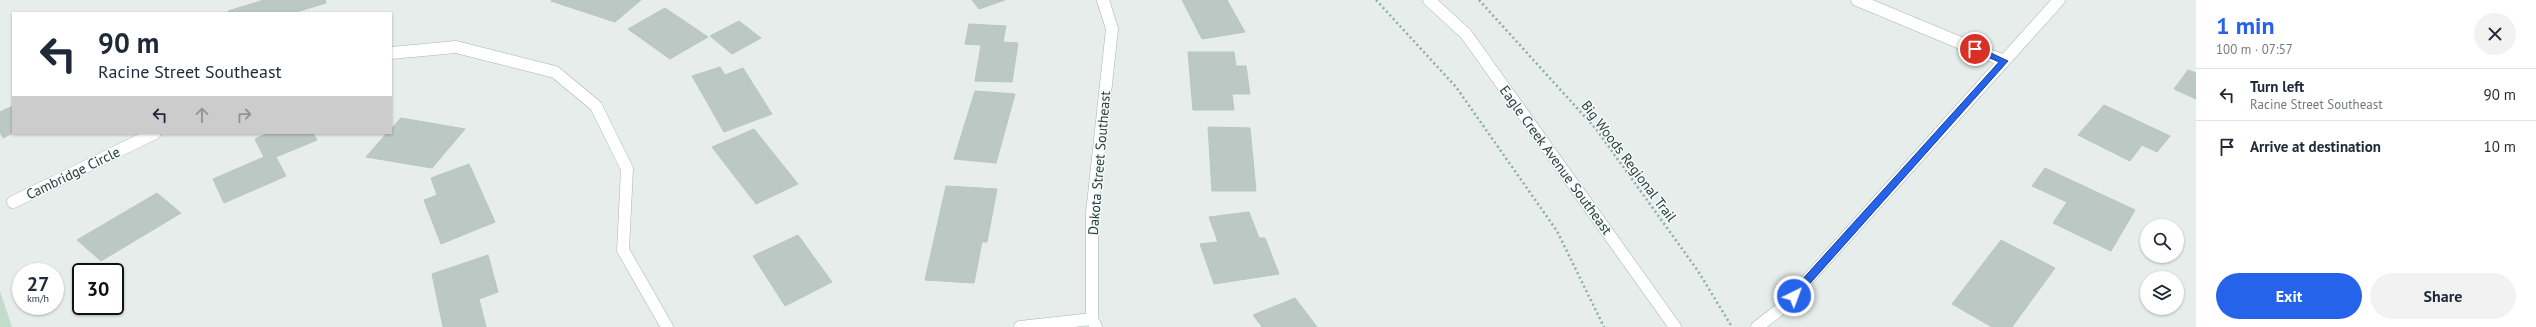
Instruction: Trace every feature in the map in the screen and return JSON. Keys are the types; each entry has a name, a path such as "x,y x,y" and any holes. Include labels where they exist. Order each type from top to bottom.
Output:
{"street":[{"name":"Dakota Street Southeast","path":"1094,323 1092,213 1112,28 1103,0"},
{"name":"Eagle Creek Avenue Southeast","path":"1429,0 1466,34 1675,327"},
{"path":"1857,0 2004,61"},
{"path":"1757,327 1783,308 2059,0"},
{"path":"392,53 456,47 555,72 596,106 627,169 623,250 667,327"},
{"name":"Cambridge Circle","path":"13,202 153,134"},
{"path":"1020,327 1094,323"}],"path":[{"path":"1376,0 1460,93 1557,231 1604,327"},
{"name":"Big Woods Regional Trail","path":"1479,0 1596,129 1698,271 1732,327"}],"green space":[{"path":"0,291 12,327 0,327"}],"building":[{"path":"264,0 325,0 326,3 296,12 228,11"},
{"path":"552,0 641,0 615,22 551,1"},
{"path":"972,0 1005,0 979,9"},
{"path":"1182,0 1227,0 1245,32 1202,39"},
{"path":"665,8 708,37 670,59 628,29"},
{"path":"739,21 761,38 732,54 710,36"},
{"path":"969,24 1006,26 1003,42 1018,43 1012,82 975,81 981,45 965,44"},
{"path":"1188,52 1234,52 1236,66 1246,66 1250,94 1232,94 1234,110 1193,110"},
{"path":"720,67 725,75 743,68 772,114 724,132 692,76"},
{"path":"2188,70 2196,73 2196,99 2174,89"},
{"path":"975,91 1015,94 996,163 954,159"},
{"path":"2104,105 2170,136 2157,152 2142,145 2130,161 2078,135"},
{"path":"12,106 12,134 3,138 0,132 0,112"},
{"path":"401,118 465,129 432,168 366,157 386,134 392,134 392,128"},
{"path":"1208,127 1250,128 1256,191 1212,191"},
{"path":"754,129 798,184 756,204 712,147"},
{"path":"266,134 314,134 317,140 276,157 286,176 224,203 213,179 264,157 255,139"},
{"path":"469,164 495,222 441,244 424,200 437,195 431,178"},
{"path":"2045,168 2135,210 2111,251 2053,223 2067,202 2032,186"},
{"path":"946,186 997,189 987,242 982,242 974,283 925,280"},
{"path":"157,193 181,213 101,261 77,240"},
{"path":"1249,212 1259,238 1265,238 1279,274 1214,284 1200,244 1218,242 1209,217"},
{"path":"798,235 832,282 785,306 753,256"},
{"path":"2001,240 2055,268 2012,327 1992,327 1952,304"},
{"path":"488,255 498,292 479,299 486,327 443,327 432,274"},
{"path":"1295,298 1317,327 1262,327 1253,315"}],"route":[{"path":"1794,296 2004,61 1975,49"}]}
